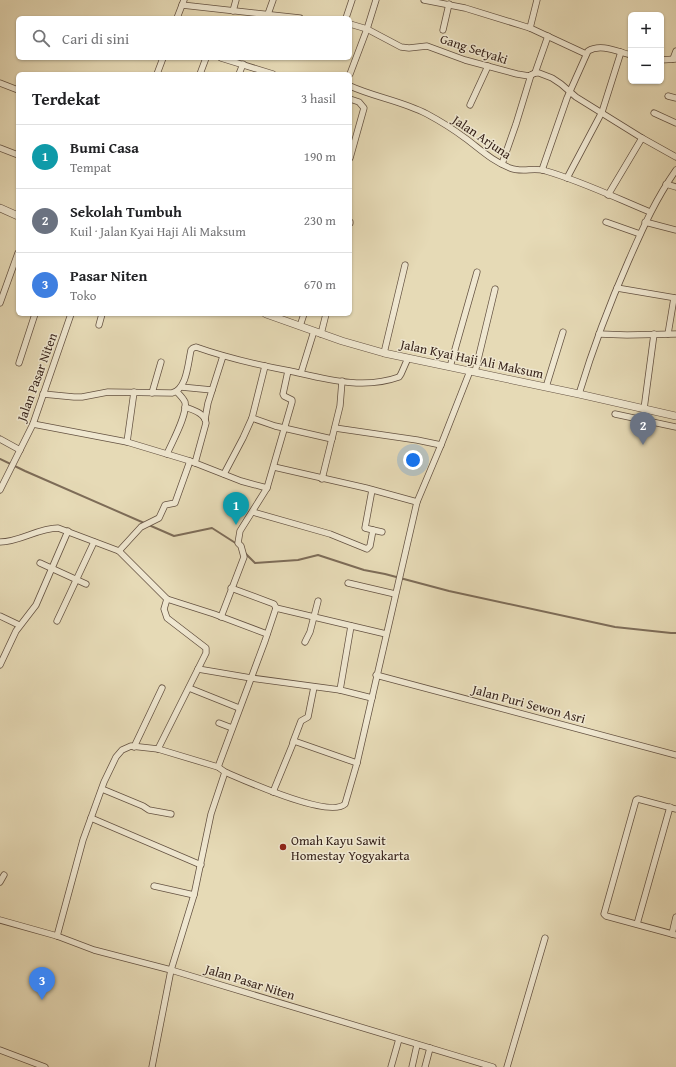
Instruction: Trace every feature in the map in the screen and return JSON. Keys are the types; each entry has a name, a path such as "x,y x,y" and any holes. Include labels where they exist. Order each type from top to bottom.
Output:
{"street":[{"path":"233,11 236,0"},
{"path":"264,15 273,0"},
{"path":"347,16 352,0"},
{"path":"351,72 376,0"},
{"path":"424,0 449,4 530,28 586,54"},
{"path":"530,28 537,0"},
{"path":"178,16 183,3 276,16"},
{"path":"443,30 449,4"},
{"name":"Gang Setyaki","path":"352,24 367,28 401,47 409,48 428,46 465,60 517,74 529,76 539,73 557,81 570,93 642,138 676,157"},
{"path":"502,164 533,74 548,36"},
{"path":"542,170 566,98 570,93 588,51 595,47 608,48 628,54"},
{"path":"664,60 674,59 676,51"},
{"path":"567,178 602,112 621,52"},
{"path":"158,72 162,60"},
{"path":"201,72 205,60"},
{"path":"228,60 267,72"},
{"path":"240,72 243,64"},
{"path":"470,105 488,66"},
{"path":"0,83 16,89"},
{"name":"Jalan Arjuna","path":"352,87 411,107 426,114 464,137 480,151 517,171 542,170 567,178 650,212"},
{"path":"668,96 676,98"},
{"path":"352,100 362,104 364,108 352,151"},
{"path":"654,113 676,123"},
{"path":"608,195 642,138"},
{"path":"0,148 16,154"},
{"path":"579,394 599,334 645,222 666,184 676,170"},
{"path":"666,184 676,187"},
{"path":"0,208 16,215"},
{"path":"606,222 640,234"},
{"path":"645,222 676,230"},
{"path":"0,303 16,259"},
{"path":"384,352 405,265"},
{"path":"450,367 477,272"},
{"path":"617,288 675,298 668,334"},
{"path":"57,936 83,840 102,789 116,757 122,750 131,746 158,750 218,767 225,772 273,792 323,807 329,808 342,806 346,800 357,763 417,502 473,372 495,289"},
{"path":"19,363 34,316"},
{"name":"Jalan Pasar Niten","path":"0,490 33,424 70,316"},
{"path":"99,325 101,316"},
{"name":"Jalan Kyai Haji Ali Maksum","path":"272,316 342,341 408,358 672,415"},
{"path":"300,326 303,316"},
{"path":"301,373 325,316"},
{"path":"546,387 563,332"},
{"path":"599,334 627,336 676,334"},
{"path":"644,409 654,334"},
{"path":"43,394 82,396 108,392 172,393 179,389 183,383 191,350 192,348 196,347 223,356 342,382 369,383 396,378 401,374 408,358"},
{"path":"119,551 141,526 159,518 165,505 174,504 176,501 193,462 206,423 208,403 223,356"},
{"path":"152,393 161,362"},
{"path":"224,474 238,450 252,418 265,366"},
{"path":"221,617 244,557 241,546 238,543 240,531 267,488 285,429 292,402 292,400 283,394 288,371"},
{"path":"322,479 340,406 342,382"},
{"path":"179,389 212,390"},
{"path":"167,454 185,411 185,403 179,389"},
{"path":"127,442 134,392"},
{"path":"185,407 202,415 206,419"},
{"path":"615,414 676,427"},
{"path":"667,425 672,415"},
{"path":"252,418 285,429 332,439"},
{"path":"33,424 127,442 193,462 241,482 267,488"},
{"path":"335,428 441,445"},
{"path":"0,439 20,450"},
{"path":"274,467 417,502"},
{"path":"372,490 365,528 382,532"},
{"path":"253,512 330,534 366,549 370,546 373,530"},
{"path":"0,542 21,539 52,528 68,531 119,551 167,599 267,634"},
{"path":"0,666 2,657 19,625 36,605 68,531"},
{"path":"58,621 94,542"},
{"path":"40,564 86,584"},
{"path":"348,583 395,594"},
{"path":"231,588 274,604 276,608 386,634"},
{"path":"158,750 206,653 206,648 167,618 164,609 167,599"},
{"path":"305,642 314,618 318,601"},
{"path":"218,767 276,608"},
{"path":"0,616 19,625"},
{"path":"340,690 351,626"},
{"path":"198,669 340,690 372,698"},
{"name":"Jalan Puri Sewon Asri","path":"376,676 676,754"},
{"path":"273,792 300,722 308,717 314,687"},
{"path":"134,747 162,688"},
{"path":"189,688 239,708"},
{"path":"219,723 232,728"},
{"path":"293,742 296,741 357,763"},
{"path":"152,1067 171,970 182,939 194,895 211,814 225,772"},
{"path":"102,789 143,806 149,810 171,814"},
{"path":"637,924 673,808 637,799 604,914 606,916 674,934 676,917"},
{"path":"91,818 201,865"},
{"path":"0,882 4,875"},
{"path":"154,886 194,895"},
{"name":"Jalan Pasar Niten","path":"0,920 57,936 94,950 171,970 493,1067"},
{"path":"507,1067 545,938"},
{"path":"391,1067 398,1039"},
{"path":"412,1067 418,1045"},
{"path":"425,1067 430,1048"},
{"path":"0,1050 28,1064 45,1067"}],"waterway":[{"path":"0,459 174,536 212,528 237,544"},
{"path":"244,552 255,563 298,560 318,555 364,570 449,591 615,627 676,633"}],"place":[{"name":"Sekolah Tumbuh","path":"643,445"},
{"name":"Bumi Casa","path":"236,525"},
{"name":"Omah Kayu Sawit Homestay Yogyakarta","path":"283,847"},
{"name":"Pasar Niten","path":"42,1000"}]}
